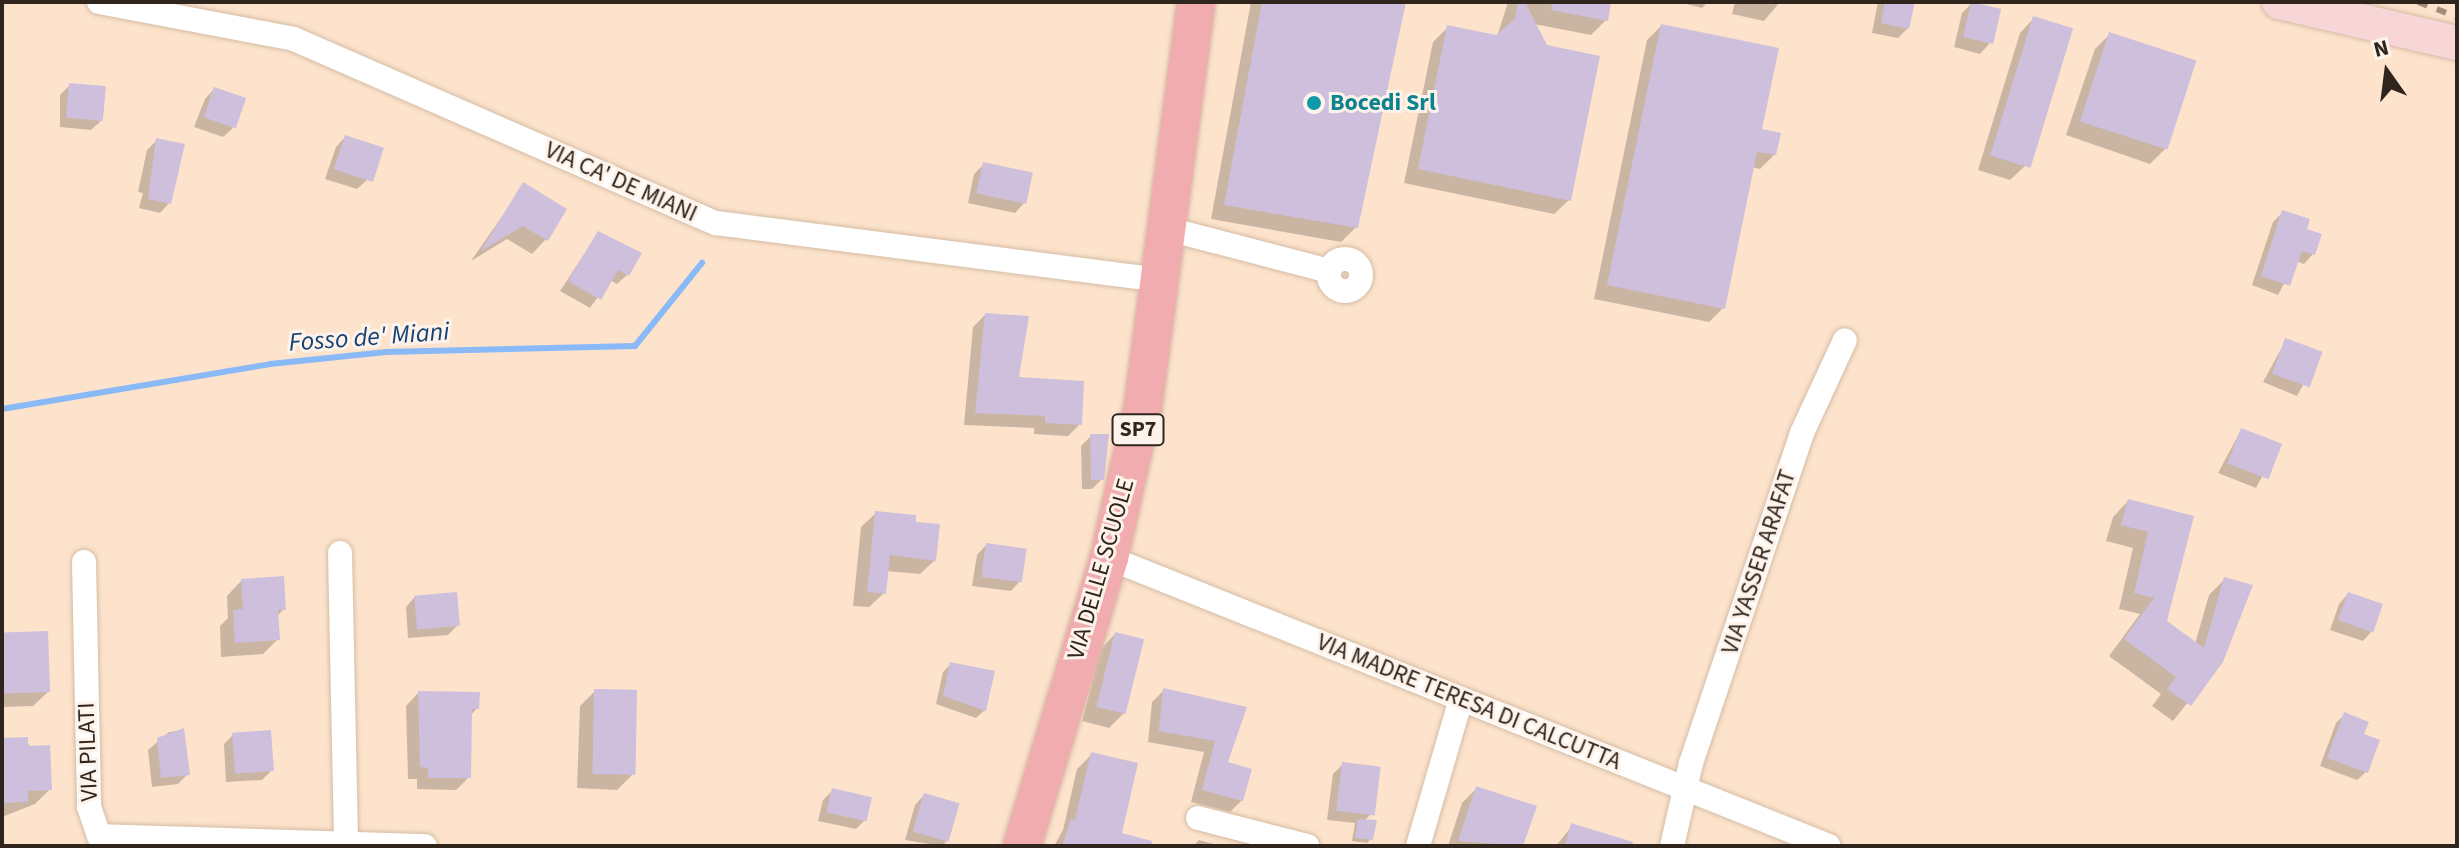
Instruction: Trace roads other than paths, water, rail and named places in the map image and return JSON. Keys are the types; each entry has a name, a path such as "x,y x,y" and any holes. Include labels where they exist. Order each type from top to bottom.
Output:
{"main road":[{"name":"VIA DELLE SCUOLE","path":"1022,846 1109,558 1143,406 1163,280 1196,2"},
{"path":"2279,2 2457,43"}],"street":[{"name":"VIA CA' DE MIANI","path":"99,2 294,39 716,223 1163,280"},
{"path":"1168,229 1329,271"},
{"name":"VIA YASSER ARAFAT","path":"1672,846 1685,788 1802,433 1845,340"},
{"path":"340,553 346,842"},
{"name":"VIA MADRE TERESA DI CALCUTTA","path":"1109,558 1829,846"},
{"name":"VIA PILATI","path":"84,562 89,807 99,836 425,846"},
{"path":"1418,846 1461,699"},
{"path":"1198,818 1307,846"}],"waterway":[{"name":"Fosso de' Miani","path":"2,409 270,364 386,352 635,346 702,263"}],"railway":[{"path":"2418,2 2457,17"}],"place":[{"name":"Bocedi Srl","path":"1314,103"}]}
